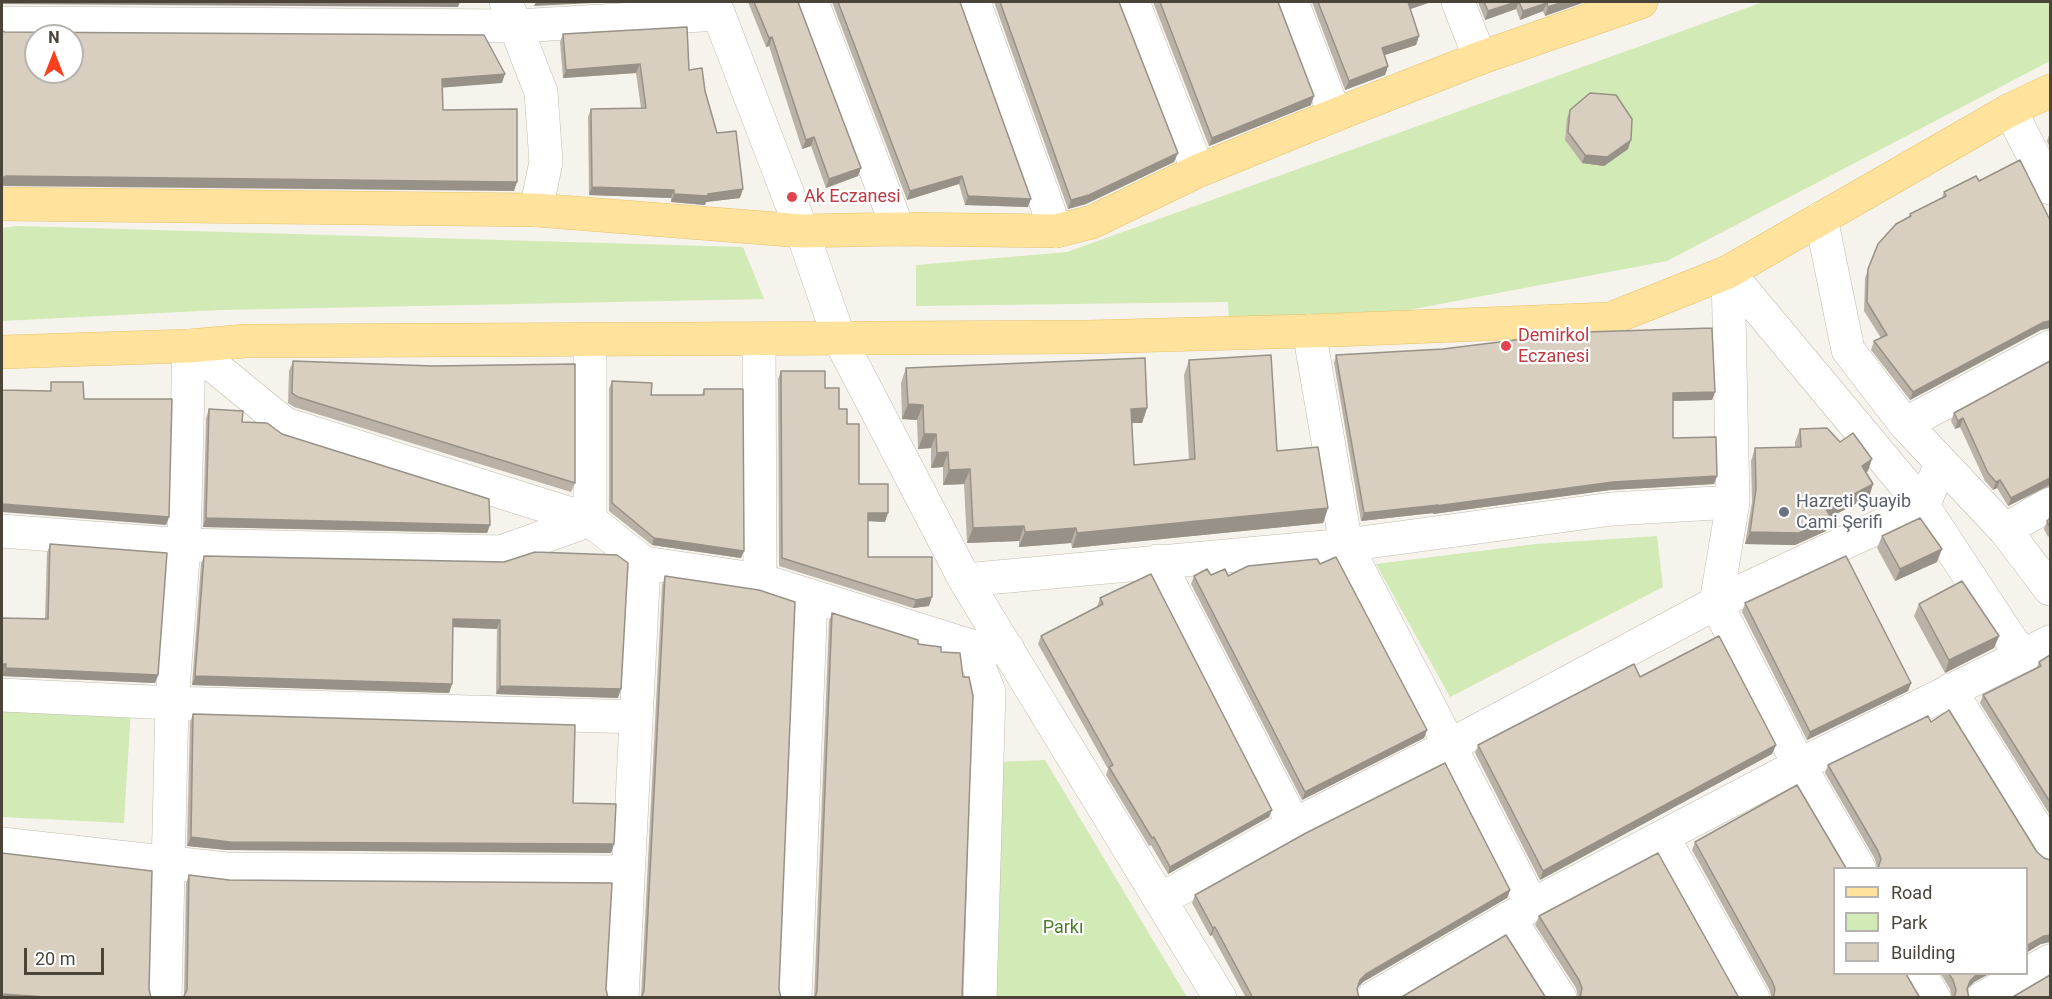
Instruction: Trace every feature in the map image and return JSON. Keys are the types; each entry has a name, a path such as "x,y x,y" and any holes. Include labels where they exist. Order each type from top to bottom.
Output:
{"main road":[{"path":"2,204 536,210 802,231 898,229 1056,231 1092,222 1198,171 1335,115 1627,4"},
{"path":"2,352 189,346 245,341 1088,337 1310,332 1610,319 1728,272 2010,110 2050,91"}],"street":[{"path":"812,2 898,229"},
{"path":"974,2 1056,231"},
{"path":"1133,2 1198,171"},
{"path":"1292,2 1335,115"},
{"path":"1458,2 1480,58"},
{"path":"2,23 717,8 802,231 839,338 965,580 1220,998"},
{"path":"512,14 541,92 546,162 536,210"},
{"path":"2010,110 2050,188"},
{"path":"1821,218 1848,350 1905,424 2005,530 2050,589"},
{"path":"1728,272 1733,502 1716,603 1799,765 1858,867"},
{"path":"1728,272 1923,506 2021,655"},
{"path":"1310,332 1346,545 1449,746 1560,998"},
{"path":"759,339 760,580"},
{"path":"590,340 590,520"},
{"path":"189,346 285,423 590,520 644,563 760,580 971,646 1008,650"},
{"path":"165,998 172,703 184,545 189,346"},
{"path":"1905,424 2050,347"},
{"path":"1160,900 1294,825 1449,746 1716,603 1923,506 1941,464"},
{"path":"965,580 1346,545 1612,509 1733,502"},
{"path":"2005,530 2050,504"},
{"path":"2,531 184,545 501,552 590,520"},
{"path":"1158,561 1294,825"},
{"path":"622,998 644,563"},
{"path":"795,998 811,596"},
{"path":"1376,997 1520,911 1799,765 2050,642"},
{"path":"971,646 989,692 980,998"},
{"path":"1950,690 2050,850"},
{"path":"2,695 172,703 636,717"},
{"path":"1663,837 1753,998"},
{"path":"2,844 226,869 628,872"},
{"path":"2028,973 2050,961"},
{"path":"1921,975 1934,998"},
{"path":"1983,998 2025,975"}],"green space":[{"path":"1763,2 2050,2 2050,61 1667,261 1356,320 1229,324 1228,302 916,306 916,265 1067,252"},
{"path":"17,226 743,247 764,299 221,310 2,321 2,228"},
{"path":"1657,536 1663,587 1450,697 1376,564 1536,544"},
{"path":"2,701 131,709 124,823 2,817"},
{"name":"Parkı","path":"1045,760 1187,997 993,998 996,762"}],"building":[{"path":"754,2 798,2 861,168 829,179 814,137 806,140 772,37 769,38"},
{"path":"838,2 960,2 1031,199 968,196 962,176 910,191"},
{"path":"1000,2 1119,2 1178,153 1089,195 1071,200"},
{"path":"1160,2 1278,2 1314,96 1212,138"},
{"path":"1318,2 1408,2 1419,36 1382,48 1388,66 1349,81"},
{"path":"1484,2 1516,2 1488,11"},
{"path":"1519,2 1563,2 1548,7 1547,3 1523,11"},
{"path":"687,27 689,70 702,68 705,91 717,133 736,131 743,189 708,194 708,196 674,194 674,190 592,187 591,109 646,108 640,64 566,70 563,34"},
{"path":"2,31 24,32 24,84 84,84 84,32 484,35 505,74 442,79 443,110 517,109 517,182 6,176 2,178"},
{"path":"1590,93 1616,95 1632,119 1631,140 1607,157 1585,155 1568,132 1570,110"},
{"path":"2020,160 2050,220 2050,321 2044,322 1913,392 1874,341 1887,335 1867,302 1868,269 1878,244 1896,224 1911,216 1910,214 1946,196 1944,192 1976,176 1979,181"},
{"path":"1712,328 1715,392 1673,393 1673,438 1716,437 1717,476 1613,482 1436,506 1438,505 1364,513 1336,355 1443,349 1556,335 1555,333"},
{"path":"1271,355 1277,451 1318,447 1328,508 1077,533 1076,528 1025,532 1024,526 973,528 970,469 949,470 948,452 937,453 936,434 924,434 923,405 908,404 906,368 1145,358 1147,408 1131,409 1134,465 1195,459 1189,360"},
{"path":"293,361 433,366 575,364 575,483 298,397 292,393"},
{"path":"2050,361 2050,478 2011,498 2000,480 1996,482 1988,473 1963,418 1958,421 1954,413"},
{"path":"781,371 825,371 825,388 839,388 839,409 847,409 847,424 859,424 859,484 888,484 888,513 868,513 868,557 932,557 932,597 916,600 782,558"},
{"path":"612,381 652,383 651,395 704,395 704,389 743,389 744,551 654,538 612,503"},
{"path":"51,382 83,382 84,399 172,399 169,517 2,504 2,390 51,391"},
{"path":"209,409 243,411 242,422 267,423 282,434 489,499 490,525 206,518"},
{"path":"1827,428 1840,442 1853,433 1872,459 1862,466 1873,484 1826,509 1831,518 1799,533 1750,532 1756,489 1755,448 1801,447 1800,429"},
{"path":"1920,518 1942,549 1900,569 1882,536"},
{"path":"50,544 167,553 158,675 6,668 6,664 2,664 2,618 48,619"},
{"path":"535,552 617,555 628,563 621,689 500,686 500,620 453,619 452,684 195,676 204,556 504,562"},
{"path":"1846,556 1911,683 1810,732 1745,603"},
{"path":"1336,557 1427,730 1305,792 1194,576 1207,569 1211,575 1225,569 1228,576 1248,566 1317,559 1320,564"},
{"path":"1151,574 1272,810 1170,867 1154,837 1152,838 1109,767 1113,765 1041,636 1103,604 1100,598"},
{"path":"665,576 759,590 795,602 779,989 781,998 641,998 644,991"},
{"path":"1962,581 1999,636 1949,660 1919,604"},
{"path":"832,613 918,640 918,644 941,647 941,652 960,653 963,677 969,677 973,696 962,998 815,998"},
{"path":"1719,636 1776,745 1543,871 1478,745 1634,664 1640,677"},
{"path":"2050,655 2050,802 1983,695 2041,666 2039,662"},
{"path":"1949,710 2037,852 2050,860 2050,935 2028,945 2028,867 1878,867 1881,859 1878,851 1828,765 1928,716 1931,722"},
{"path":"193,714 575,725 573,803 616,804 614,844 230,842 191,837"},
{"path":"1445,763 1510,890 1366,974 1360,980 1357,989 1359,998 1253,998 1195,895 1306,833"},
{"path":"1797,785 1845,867 1833,867 1833,975 1907,975 1920,998 1773,998 1775,989 1772,981 1695,842"},
{"path":"2,853 152,871 149,989 151,998 60,998 2,994"},
{"path":"1658,853 1739,998 1580,998 1582,988 1579,980 1539,916"},
{"path":"189,875 229,880 612,883 606,989 608,998 183,998 187,990"},
{"path":"1506,935 1546,998 1400,998"},
{"path":"1950,975 1976,975 1970,981 1967,989 1969,998 1954,998 1956,990"},
{"path":"2050,975 2050,998 2011,998"}],"place":[{"name":"Ak Eczanesi","path":"792,197"},
{"name":"Demirkol Eczanesi","path":"1506,346"},
{"name":"Hazreti Şuayib Cami Şerifi","path":"1784,512"}]}
